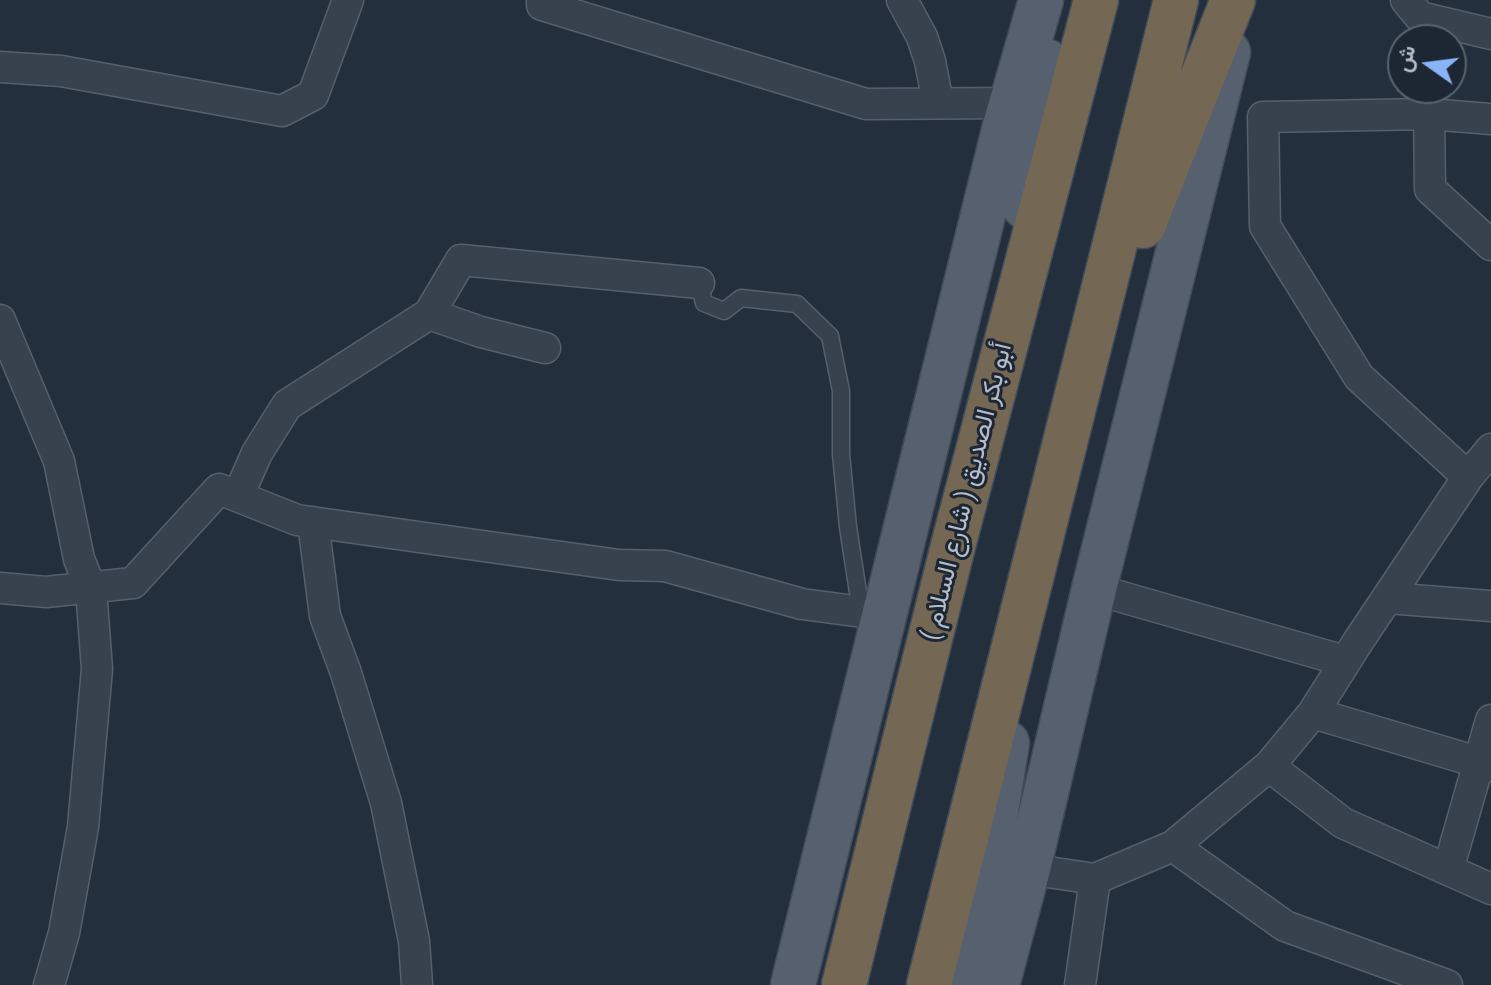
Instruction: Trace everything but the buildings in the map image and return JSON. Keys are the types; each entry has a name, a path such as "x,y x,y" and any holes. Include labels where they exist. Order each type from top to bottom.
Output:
{"highway":[{"name":"( شارع السلام ) أبو بكر الصديق","path":"844,985 952,550 1096,0"},
{"path":"929,985 1176,0"},
{"path":"1083,376 1233,0"}],"main road":[{"path":"793,985 873,614 1041,0"},
{"path":"1003,355 1057,0"},
{"path":"997,985 1240,0"},
{"path":"809,985 952,550"},
{"path":"968,985 1036,564"}],"street":[{"path":"0,67 61,71 282,111 313,95 348,0"},
{"path":"542,0 542,5 866,104 1011,103"},
{"path":"902,0 922,37 938,103"},
{"path":"1406,0 1420,17 1491,34"},
{"path":"1429,114 1430,189 1491,245"},
{"path":"1468,477 1359,377 1265,226 1263,117 1429,114 1491,119"},
{"path":"238,496 257,453 287,405 429,314 461,260 699,283"},
{"path":"429,314 481,332 545,348"},
{"path":"0,320 59,461 79,559 91,589 97,669 83,827 64,933 49,985"},
{"path":"1028,869 1095,879 1173,846 1269,766 1313,713 1468,477 1491,449"},
{"path":"0,588 46,592 133,583 219,489 297,520 619,565 665,566 802,604 873,614"},
{"path":"313,522 325,616 386,803 414,941 417,985"},
{"path":"1094,589 1345,661"},
{"path":"1387,598 1491,606"},
{"path":"1313,713 1485,763"},
{"path":"1448,870 1485,763 1491,720"},
{"path":"1269,766 1343,823 1491,889"},
{"path":"1173,846 1285,926 1447,985"},
{"path":"1080,985 1095,879"}],"lane":[{"path":"699,283 704,303 724,311 741,298 797,304 830,336 841,391 841,454 846,512 873,614"}]}
